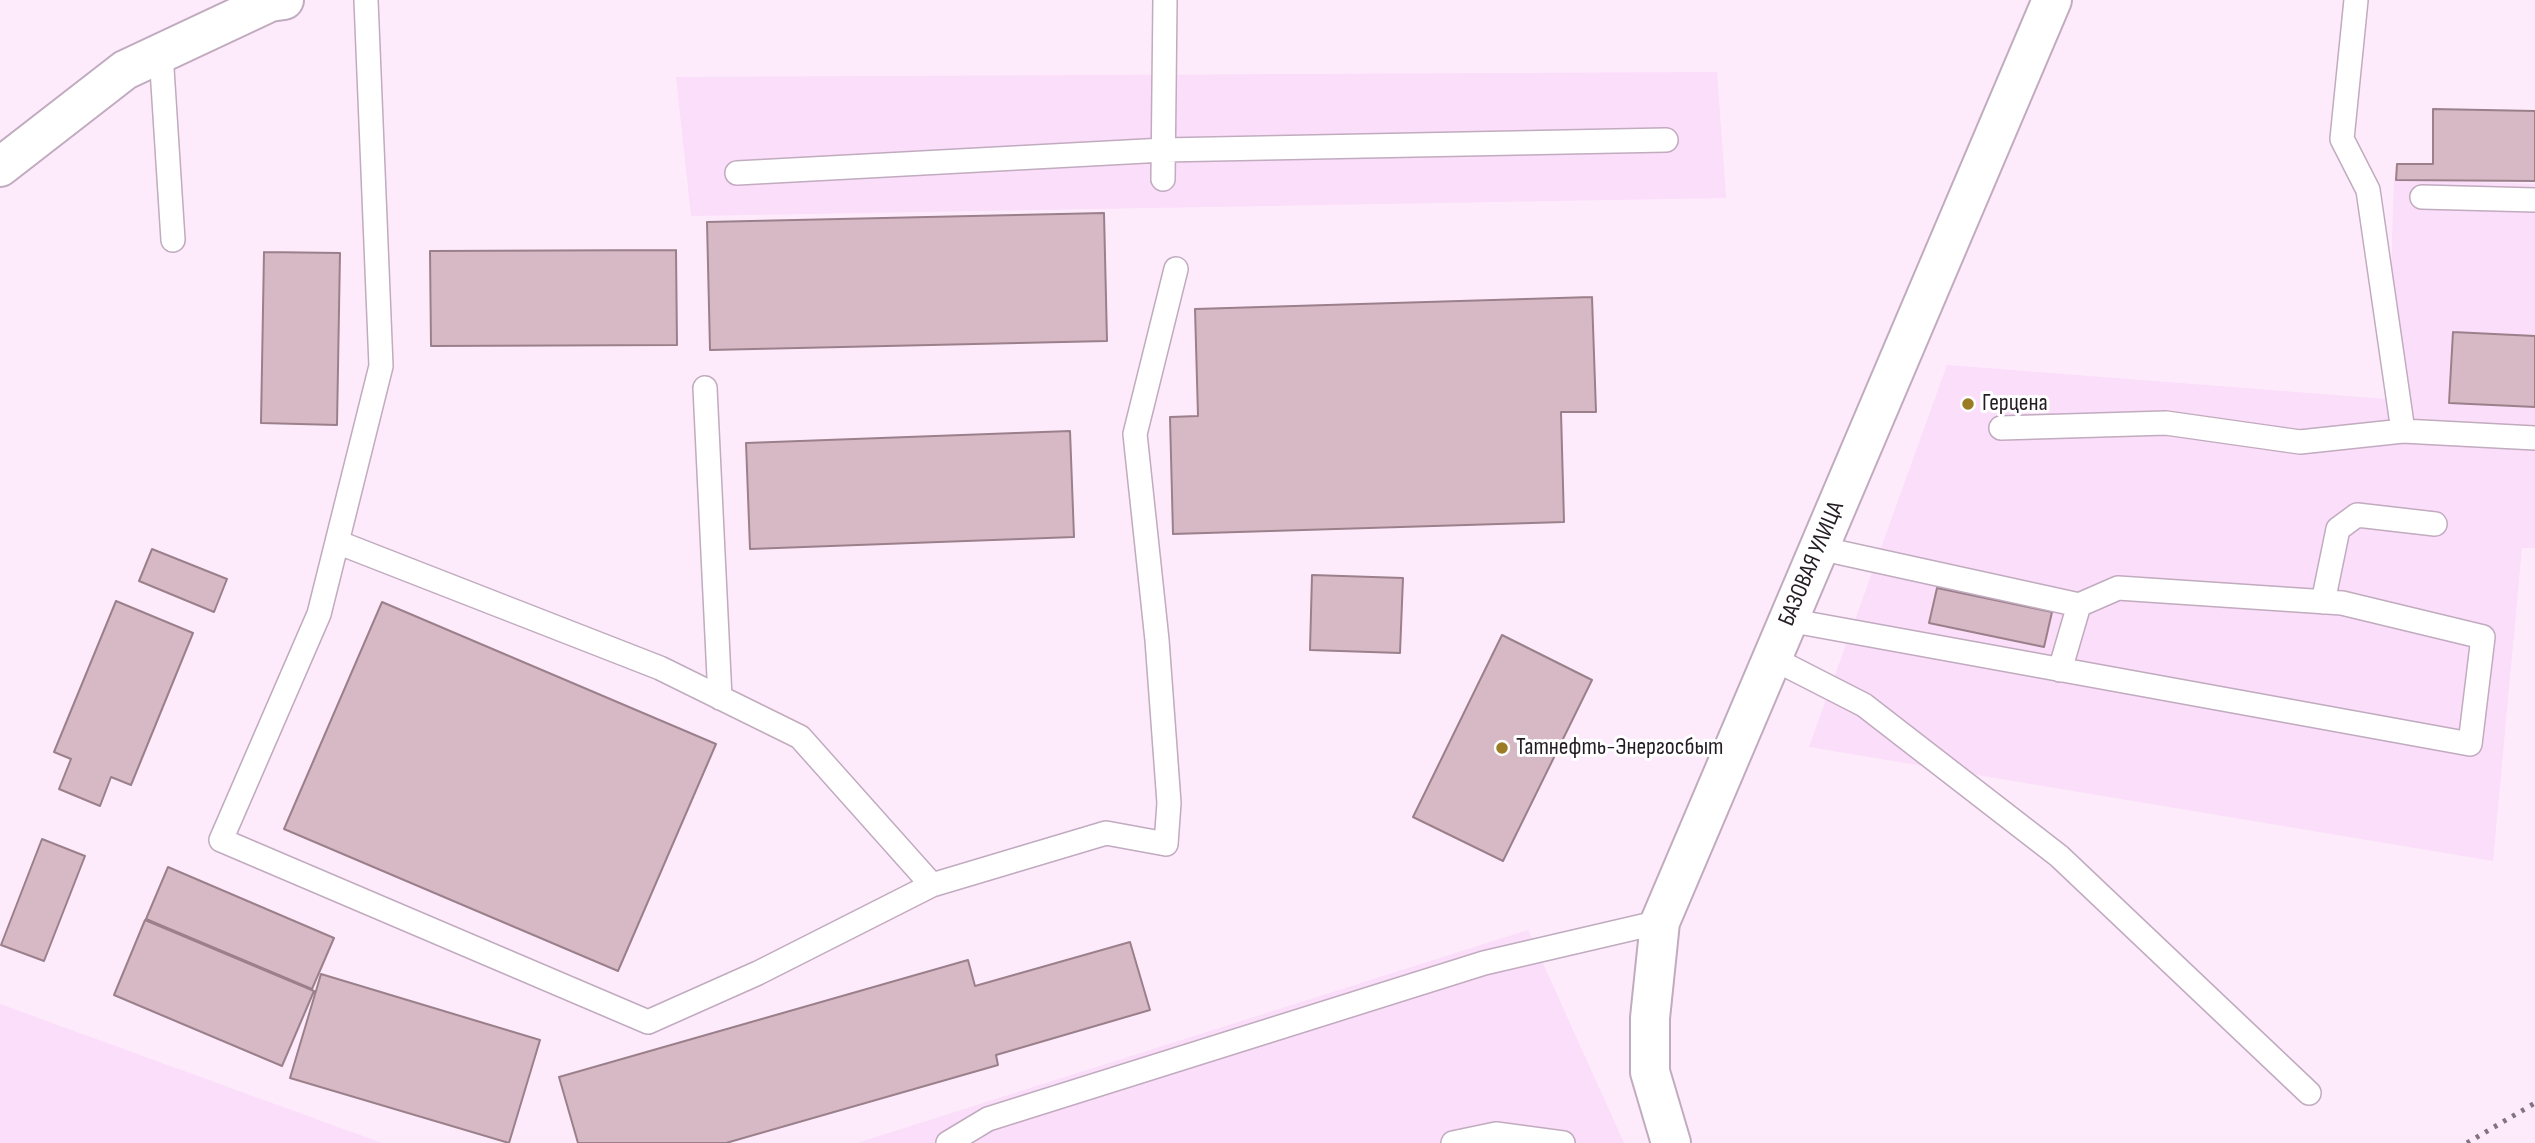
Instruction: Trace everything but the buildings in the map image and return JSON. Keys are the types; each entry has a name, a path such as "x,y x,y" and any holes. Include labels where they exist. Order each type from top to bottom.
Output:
{"street":[{"path":"0,167 125,70 270,2 284,0"},
{"name":"БАЗОВАЯ УЛИЦА","path":"1671,1143 1650,1072 1650,1018 1660,922 2052,0"}],"lane":[{"path":"366,0 381,366 318,614 221,840 648,1022 758,973 932,885 1106,834 1166,844 1169,803 1158,654 1135,433 1176,269"},
{"path":"1163,179 1165,0"},
{"path":"2356,0 2342,139 2368,190 2403,431"},
{"path":"161,53 173,240"},
{"path":"737,173 1164,150 1666,140"},
{"path":"2422,197 2535,200"},
{"path":"705,388 720,698"},
{"path":"2001,428 2166,423 2300,442 2403,431 2535,438"},
{"path":"2323,602 2338,529 2357,515 2435,524"},
{"path":"337,542 660,668 800,737 932,885"},
{"path":"1788,621 2470,744 2483,637 2342,603 2118,588 2079,605 1819,548"},
{"path":"2060,670 2079,605"},
{"path":"1772,658 1864,705 2059,856 2309,1093"},
{"path":"948,1143 988,1119 1471,967 1660,922"},
{"path":"1453,1143 1496,1134 1563,1143"}],"shaded area":[{"path":"1717,72 1726,198 691,216 676,77"},
{"path":"2394,179 2535,184 2535,548 2522,548 2493,861 1809,747 1947,365 2387,399"},
{"path":"1528,930 1624,1143 857,1143"},
{"path":"0,1004 382,1143 0,1143"}],"railway":[{"path":"2467,1143 2535,1103"}],"place":[{"name":"Герцена","path":"1968,404"},
{"name":"Татнефть-Энергосбыт","path":"1502,748"}]}
